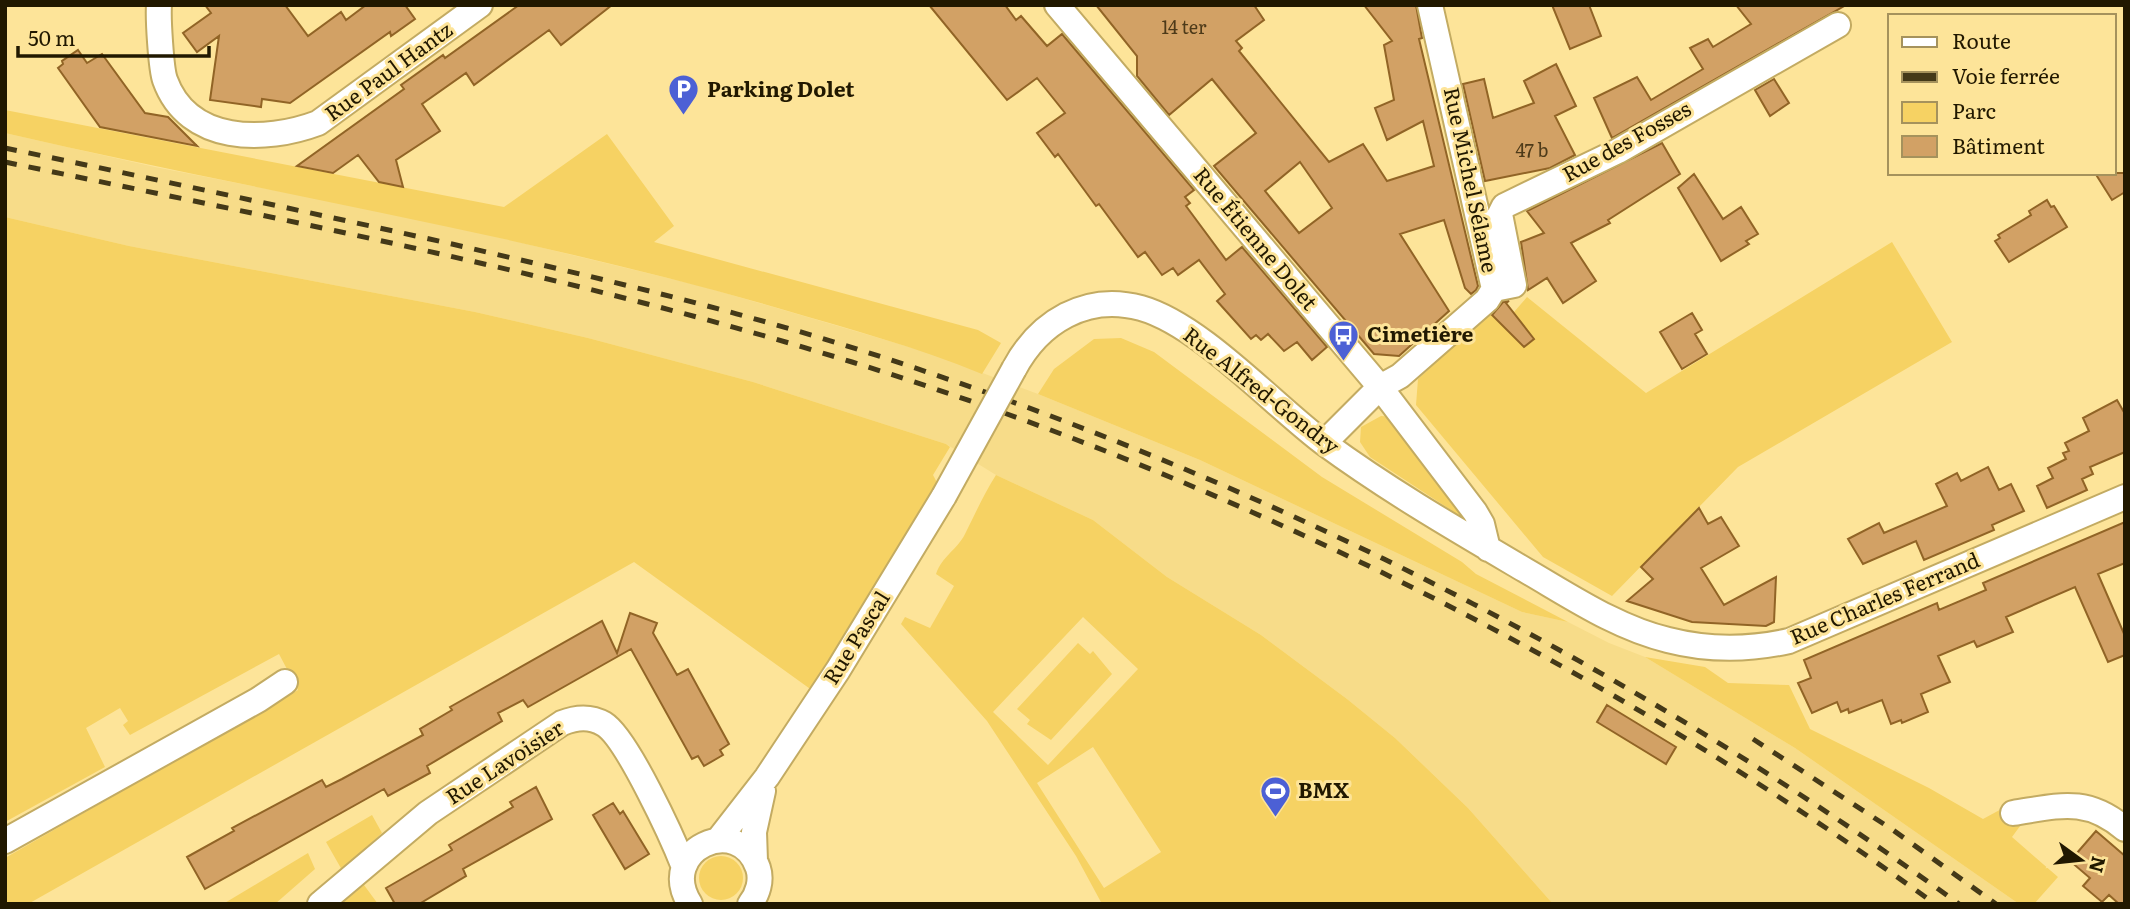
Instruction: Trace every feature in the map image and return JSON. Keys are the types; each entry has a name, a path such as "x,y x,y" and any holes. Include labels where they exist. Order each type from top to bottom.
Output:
{"street":[{"name":"Rue Paul Hantz","path":"159,5 163,78 175,100 189,114 211,128 241,137 301,129 318,123 480,5"},
{"name":"Rue Étienne Dolet","path":"1057,5 1380,387 1475,512 1482,524 1488,549"},
{"name":"Rue Michel Sélame","path":"1324,443 1380,387 1400,376 1487,300 1494,289 1430,5"},
{"name":"Rue des Fosses","path":"1494,289 1514,285 1500,214 1504,206 1618,151 1838,26"},
{"name":"Rue Alfred-Gondry","path":"944,496 1025,348 1042,330 1063,316 1108,304 1141,308 1194,336 1324,443 1488,549"},
{"name":"Rue Pascal","path":"683,872 695,850 710,842 767,777 876,610 944,496"},
{"name":"Rue Charles Ferrand","path":"1488,549 1582,603 1650,635 1710,647 1764,646 1814,632 2125,497"},
{"path":"5,841 258,700 285,682"},
{"name":"Rue Lavoisier","path":"320,904 428,813 570,720 593,720 614,733 667,826 683,872 685,896 690,904"},
{"name":"Rue Pascal","path":"757,867 754,832 767,777"},
{"path":"2013,813 2071,804 2089,806 2110,816 2125,829"},
{"path":"667,826 710,842 740,845 757,867 772,904"},
{"path":"750,904 759,886 757,867"},
{"path":"673,904 683,872"}],"shaded area":[{"path":"5,133 155,167 431,221 701,286 930,353 1038,394 1200,460 1522,612 1568,622 1609,643 1645,657 1795,748 2019,904 1553,904 1468,808 1395,738 1347,699 1261,635 1167,577 1093,520 996,475 946,444 753,382 588,338 475,312 129,246 5,217"}],"green space":[{"path":"5,110 504,207 607,134 674,226 654,242 978,330 1001,343 982,374 857,331 685,282 588,258 5,133"},
{"path":"5,217 129,246 475,312 588,338 753,382 946,444 950,447 933,475 944,496 820,696 634,562 28,904 5,904 5,858 298,690 279,654 130,735 123,725 128,721 120,708 86,728 105,767 5,822"},
{"path":"1892,242 1952,342 1738,467 1612,596 1543,557 1416,405 1418,379 1503,301 1514,312 1527,297 1646,393"},
{"path":"1121,338 1154,352 1322,477 1462,562 1476,574 1568,622 1522,612 1200,460 1038,394 1054,369 1094,339"},
{"path":"1381,416 1394,417 1463,514 1460,516 1370,457 1360,442 1361,427"},
{"path":"996,475 1093,520 1167,577 1261,635 1347,699 1395,738 1468,808 1553,904 1102,904 1076,856 987,721 901,624 905,617 930,628 954,586 936,574 942,562 962,540","holes":["1083,617 1138,669 1048,765 993,712","1093,747 1161,852 1104,888 1037,783"]},
{"path":"1078,643 1090,654 1093,651 1112,674 1051,740 1027,724 1030,720 1017,709"},
{"path":"1645,657 1705,667 1728,683 1789,685 1810,729 1929,788 1983,819 2007,806 2023,822 2012,837 2058,877 2034,904 2019,904 1795,748"},
{"path":"372,815 382,833 342,870 326,842"},
{"path":"308,853 315,869 275,904 223,904"},
{"path":"721,856 730,857 737,862 742,869 742,887 737,894 730,899 721,900 712,899 705,894 700,887 699,878 700,869 705,862 712,857"},
{"path":"364,885 378,904 341,904"}],"building":[{"path":"205,5 285,5 308,36 341,12 346,20 366,5 405,5 415,19 391,36 390,32 290,103 262,99 261,107 210,100 219,36 197,52 183,33 211,13"},
{"path":"519,5 612,5 561,45 549,30 474,85 466,73 422,104 440,131 396,160 403,187 379,182 358,155 333,173 297,166 404,89 401,85 443,55 445,58"},
{"path":"929,5 1005,5 1016,20 1021,16 1047,46 1062,34 1194,190 1185,197 1190,203 1186,206 1226,260 1242,247 1327,347 1312,360 1297,342 1284,351 1268,334 1261,340 1256,335 1251,339 1217,301 1225,294 1199,260 1178,275 1173,268 1162,275 1145,252 1138,257 1099,204 1096,206 1058,154 1055,157 1037,133 1065,113 1037,78 1007,100"},
{"path":"1096,5 1254,5 1264,20 1236,41 1242,48 1239,51 1329,162 1363,144 1387,181 1434,166 1423,121 1387,140 1375,108 1394,100 1384,45 1392,41 1364,5 1416,5 1422,38 1419,39 1478,286 1476,290 1471,294 1465,288 1444,220 1400,234 1449,311 1399,356 1374,354 1214,166 1256,133 1212,79 1169,115 1137,76 1137,56","holes":["1300,162 1332,208 1299,233 1265,191"]},
{"path":"1552,5 1589,5 1601,36 1570,49"},
{"path":"1736,5 1846,5 1612,138 1594,98 1637,77 1651,100 1703,69 1690,48 1708,39 1713,47 1751,24"},
{"path":"78,50 87,63 102,54 145,113 168,117 197,146 100,127 58,68 63,64 62,61"},
{"path":"1556,64 1576,106 1555,116 1575,155 1550,168 1485,181 1463,84 1484,79 1493,118 1534,103 1524,81"},
{"path":"1774,79 1789,103 1770,116 1755,90"},
{"path":"1662,143 1680,174 1608,220 1610,223 1571,243 1596,281 1563,303 1547,278 1528,290 1521,242 1544,233 1527,211"},
{"path":"2125,173 2125,192 2112,200 2096,175"},
{"path":"1694,174 1723,219 1741,207 1758,234 1746,241 1749,244 1721,261 1678,188"},
{"path":"2047,200 2067,227 2009,262 1995,241 2000,238 1998,235 2031,215 2029,211"},
{"path":"1509,301 1506,303 1534,339 1524,347 1492,315 1503,302"},
{"path":"1692,313 1702,330 1695,334 1707,354 1682,369 1660,332"},
{"path":"2117,400 2125,414 2125,452 2090,467 2093,474 2082,479 2087,490 2047,508 2037,486 2053,478 2048,468 2066,459 2063,453 2069,451 2065,443 2089,431 2083,418"},
{"path":"1988,467 1999,490 2011,484 2024,511 1992,525 1994,530 1924,560 1916,541 1863,564 1848,539 1879,523 1884,533 1947,506 1936,484 1957,473 1961,481"},
{"path":"1699,508 1708,524 1721,517 1739,546 1701,568 1724,605 1776,577 1774,622 1766,626 1692,622 1627,601 1653,579 1641,567"},
{"path":"2125,522 2125,563 2098,574 2125,636 2125,655 2108,662 2075,587 2006,617 2013,632 1977,647 1974,641 1938,656 1950,682 1921,694 1928,712 1902,723 1901,720 1891,724 1882,700 1849,713 1848,709 1841,712 1837,702 1812,713 1798,683 1811,678 1804,660 1937,603 1939,610 1986,590 1983,583"},
{"path":"630,613 657,623 653,633 677,675 688,669 729,744 720,750 723,755 704,766 698,756 692,759 631,649 528,707 523,700 498,713 502,721 427,766 430,773 388,796 384,789 205,889 187,857 234,831 232,828 322,780 326,787 423,735 420,729 452,710 450,707 602,621 617,653"},
{"path":"1607,705 1676,747 1666,764 1597,722"},
{"path":"536,787 552,819 463,869 466,876 419,904 395,904 386,888 452,850 449,845 513,807 510,802"},
{"path":"613,803 620,814 623,811 649,854 625,869 593,815"},
{"path":"2096,831 2125,856 2125,904 2119,904 2109,895 2102,902 2083,886 2090,878 2070,861"}],"railway":[{"path":"5,148 452,244 710,307 863,351 1009,401 1153,456 1295,517 1434,584 1570,656 1703,733 1832,816 1959,904"},
{"path":"5,162 431,252 643,303 852,362 996,410 1138,464 1278,524 1416,589 1550,660 1682,736 1810,818 1935,904"},
{"path":"1753,739 1893,830 1996,904"}],"place":[{"name":"Parking Dolet","path":"684,117"},
{"name":"Cimetière","path":"1344,362"},
{"name":"BMX","path":"1275,818"}]}
